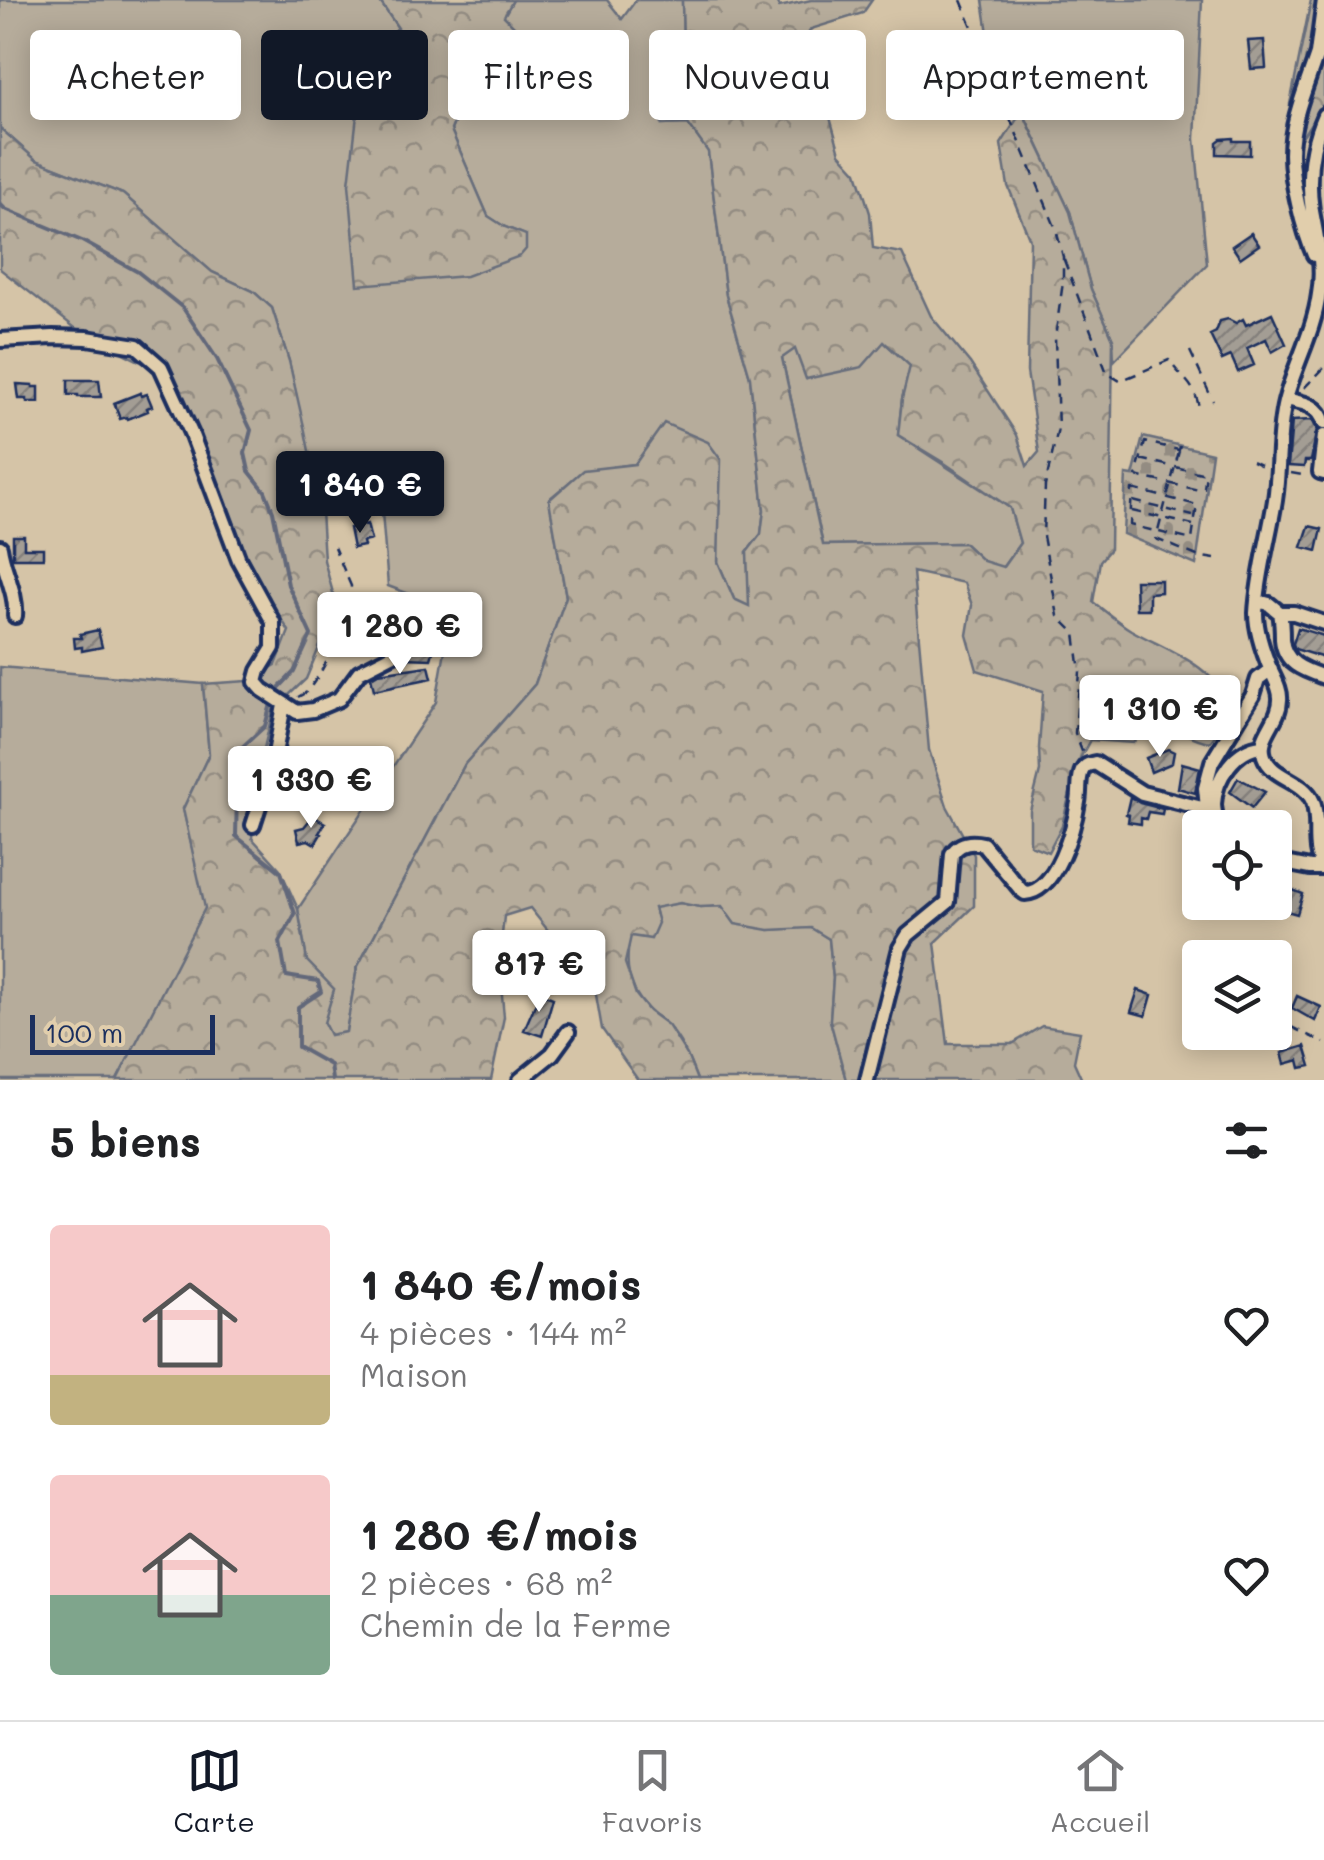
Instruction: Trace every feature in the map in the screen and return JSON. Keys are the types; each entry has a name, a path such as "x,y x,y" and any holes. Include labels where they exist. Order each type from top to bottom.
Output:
{"street":[{"path":"1321,270 1308,240 1290,153 1299,107 1320,54 1324,0"},
{"path":"1324,115 1310,156 1309,179 1318,213 1321,270 1316,314 1286,399 1276,498 1260,575 1257,622 1280,699 1277,716 1262,746 1268,764 1301,786 1312,800 1316,850 1324,868"},
{"path":"0,340 87,338 137,346 161,367 192,435 239,560 273,622 273,648 256,682 262,690 296,712 313,710 339,698 359,672 396,654"},
{"path":"1286,399 1318,410 1324,422"},
{"path":"1324,436 1320,472 1324,473"},
{"path":"0,547 16,605 15,616"},
{"path":"1258,601 1280,613 1285,653 1298,668 1324,677"},
{"path":"1280,613 1294,613 1324,623"},
{"path":"1211,810 1205,788 1212,762 1258,679 1270,669"},
{"path":"253,825 274,758 281,703"},
{"path":"1210,807 1224,771 1247,750 1262,746"},
{"path":"867,1080 900,948 908,935 948,902 952,854 956,849 968,842 983,844 1024,893 1034,892 1048,879 1063,853 1076,815 1081,773 1095,763 1142,793 1210,807"},
{"path":"1292,865 1324,868"},
{"path":"520,1080 552,1054 568,1032"}],"path":[{"path":"962,0 1056,229 1062,257 1107,374 1120,382 1169,360 1191,384 1200,407"},
{"path":"1062,257 1063,282 1055,338 1058,429 1045,486 1043,536 1058,616 1074,633 1080,672 1075,734 1088,765"},
{"path":"1190,351 1214,402"},
{"path":"1286,399 1324,368"},
{"path":"1140,459 1175,467 1206,474 1204,488 1199,490 1170,484 1136,476 1140,459 1145,442 1180,448 1175,467 1170,484 1156,539 1215,559"},
{"path":"1289,473 1308,476"},
{"path":"1132,489 1167,497 1197,505 1192,540 1130,525 1132,489"},
{"path":"1132,501 1196,516"},
{"path":"1131,510 1194,525"},
{"path":"281,703 307,692 348,626 351,586 334,547"},
{"path":"1292,1026 1324,1042"}],"green space":[{"path":"0,0 379,0 398,28 396,30 261,30 261,120 362,120 349,184 525,235 488,216 451,130 455,120 629,120 629,30 518,30 503,16 513,0 607,0 622,19 636,0 682,0 683,30 649,30 649,120 662,120 662,125 688,124 708,151 726,295 750,377 764,510 761,534 747,552 750,608 734,599 718,562 718,520 664,424 635,464 583,471 549,499 566,597 535,684 465,764 357,968 346,1032 330,1035 323,1023 334,989 307,961 298,909 436,702 452,610 388,586 381,500 321,511 289,361 272,308 253,291 212,272 123,194 36,160 0,128"},
{"path":"379,0 513,0 504,16 518,30 448,30 448,120 455,120 451,130 488,216 526,235 526,249 520,256 466,276 358,285 349,184 356,120 428,120 428,30 396,30 398,28"},
{"path":"682,0 778,0 779,7 811,0 872,0 863,13 811,29 683,30"},
{"path":"983,0 1202,0 1195,139 1207,264 1114,361 1113,339 1091,289 1070,212 1027,120 1184,120 1184,30 988,30"},
{"path":"1311,0 1324,0 1324,103 1293,151 1290,104"},
{"path":"662,120 831,120 840,153 857,172 870,213 873,248 902,253 931,316 970,363 1017,435 1027,466 1039,452 1027,372 1030,240 1008,186 1001,144 1016,120 1026,120 1070,212 1091,289 1113,339 1110,549 1100,561 1093,602 1126,627 1188,660 1213,679 1230,706 1223,725 1210,742 1157,723 1149,723 1133,743 1090,740 1078,762 1062,825 1048,852 1030,845 1030,811 1040,771 1043,691 977,670 967,635 972,605 964,583 913,572 929,750 947,806 974,855 974,906 935,943 948,1044 1012,1044 1042,1026 1080,1032 1074,1062 1082,1080 846,1080 830,1020 833,978 829,939 811,928 769,930 735,924 722,906 680,903 654,908 658,923 651,939 631,936 625,963 636,995 668,1025 697,1080 638,1080 602,1029 595,989 530,908 504,916 499,963 504,1017 491,1080 117,1080 205,908 183,809 209,754 203,684 248,681 276,665 289,631 267,597 153,368 79,331 0,269 0,128 36,160 123,194 212,272 253,291 272,308 305,431 321,511 324,560 333,593 329,624 306,679 273,710 258,774 252,838 280,869 298,909 307,961 334,989 324,1023 330,1035 346,1032 357,968 465,764 535,684 566,597 549,500 583,470 635,464 664,423 708,442 721,460 718,562 734,599 749,606 747,552 761,534 764,510 750,377 726,295 708,152 688,124 662,125","holes":["884,342 910,366 898,435 1010,508 1020,543 1003,567 983,561 964,543 823,545 782,358 795,349 806,379 862,367"]},
{"path":"884,342 911,366 898,435 1010,508 1020,543 1002,568 983,561 964,543 823,545 782,358 795,348 807,379"},
{"path":"1143,437 1212,453 1196,565 1123,534 1126,475 1133,476"},
{"path":"0,667 203,684 209,754 183,809 206,908 117,1080 0,1080"},
{"path":"680,903 722,906 769,930 811,927 829,939 833,978 830,1020 846,1080 697,1080 676,1036 635,992 628,965 630,936 657,923 654,907"}],"building":[{"path":"1264,40 1266,68 1251,69 1248,41"},
{"path":"1233,138 1250,141 1250,155 1217,154 1217,142"},
{"path":"1251,233 1259,245 1240,258 1232,246"},
{"path":"1272,313 1286,344 1272,352 1266,339 1247,348 1254,365 1238,372 1231,356 1222,360 1210,335 1216,332 1220,321 1236,323 1243,319 1246,325"},
{"path":"68,380 99,380 101,397 68,395"},
{"path":"17,384 39,387 39,402 19,399"},
{"path":"147,394 152,406 148,411 120,419 114,403"},
{"path":"1312,420 1317,429 1311,461 1305,461 1304,467 1288,466 1292,421"},
{"path":"367,524 371,540 353,548 349,528"},
{"path":"1309,526 1322,529 1317,551 1302,547"},
{"path":"13,536 24,536 24,548 43,548 43,558 13,558"},
{"path":"1135,580 1161,580 1161,592 1149,593 1149,609 1136,609"},
{"path":"1298,628 1324,636 1324,658 1295,649"},
{"path":"98,630 102,647 82,651 82,647 75,648 74,638"},
{"path":"411,638 435,645 431,659 405,658"},
{"path":"429,666 432,678 374,690 371,677 378,673"},
{"path":"1168,749 1174,752 1172,763 1151,772 1146,758"},
{"path":"1182,763 1200,768 1195,793 1178,788"},
{"path":"1238,778 1265,792 1252,808 1230,792"},
{"path":"1130,797 1163,809 1162,814 1148,812 1146,819 1141,818 1141,824 1128,822"},
{"path":"313,816 325,823 321,834 315,844 308,840 299,842 296,829 304,827"},
{"path":"1292,890 1303,894 1297,914 1292,913"},
{"path":"1138,990 1152,995 1146,1016 1131,1012"},
{"path":"540,993 553,998 542,1036 524,1030"},
{"path":"1297,996 1321,1007 1315,1021 1292,1008"},
{"path":"1305,1046 1311,1066 1301,1068 1299,1060 1285,1064 1282,1053"}],"waterway":[{"path":"0,204 82,241 138,272 183,308 217,359 251,430 245,453 249,471 265,491 273,511 288,585 311,635 294,672 276,691"},
{"path":"272,700 265,726 238,751 236,836 281,872 295,914 280,942 286,976 318,981 321,992 298,1007 298,1047 330,1065 332,1080"}]}
